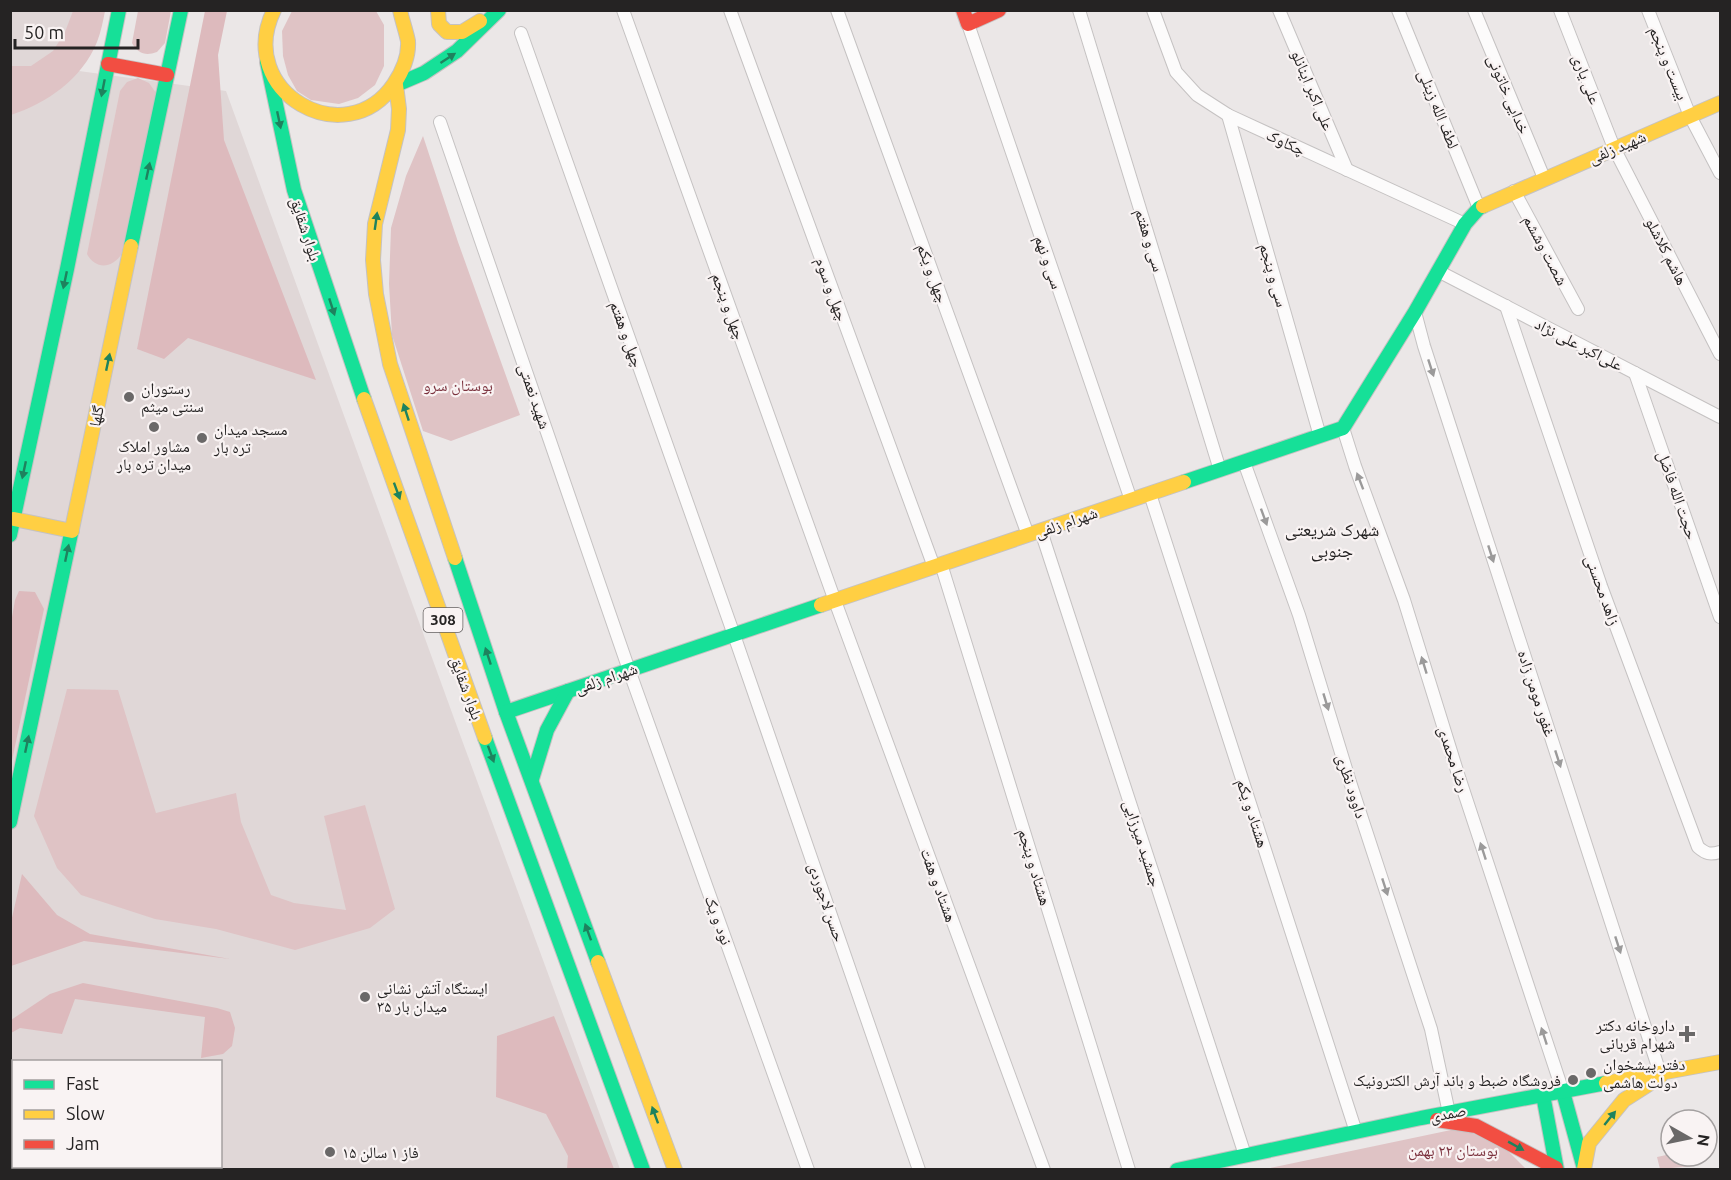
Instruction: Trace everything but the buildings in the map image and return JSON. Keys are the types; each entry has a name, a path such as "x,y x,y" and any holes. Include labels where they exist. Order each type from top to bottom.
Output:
{"main road":[{"path":"10,535 119,10"},
{"name":"گلها","path":"10,822 181,10"},
{"path":"259,10 265,42"},
{"path":"265,42 269,19 274,10"},
{"path":"267,62 277,84 292,101 313,112 336,116 359,112 380,102 396,85 405,66 409,45 406,24 400,10"},
{"path":"438,10 439,24 447,32 462,32 497,10"},
{"path":"396,85 424,73 457,51 497,10"},
{"path":"965,17 999,10"},
{"name":"بلوار شقایق","path":"265,42 267,62 294,190 343,340 492,716 532,779 675,1170"},
{"path":"108,64 167,75"},
{"name":"بلوار شقایق","path":"396,85 399,116 396,138 375,225 373,259 378,314 390,364 492,716 643,1170"},
{"name":"شهید زلفی","path":"1514,190 1720,103"},
{"path":"1343,428 1415,312 1465,224 1479,208 1514,190"},
{"name":"شهرام زلفی","path":"492,716 1343,428"},
{"path":"14,519 72,531"},
{"path":"532,779 547,730 568,691"},
{"name":"صمدی","path":"1177,1170 1420,1118 1720,1062"},
{"path":"1584,1169 1589,1143 1624,1100 1665,1072"},
{"path":"1563,1092 1584,1169"},
{"path":"1543,1095 1557,1169"},
{"path":"1420,1118 1476,1126 1557,1169"}],"street":[{"name":"چهل و پنجم","path":"623,10 835,601"},
{"name":"چهل و سوم","path":"730,10 938,565"},
{"name":"چهل و یکم","path":"837,10 1035,533"},
{"name":"سی و هفتم","path":"1079,10 1220,470"},
{"name":"چکاوک","path":"1153,10 1176,72 1197,95 1228,115 1465,224"},
{"name":"علی اکبر اینانلو","path":"1279,10 1347,170"},
{"name":"لطف الله زینلی","path":"1398,10 1479,208"},
{"name":"خدایی خاتونی","path":"1474,10 1544,178"},
{"name":"علی یاری","path":"1560,10 1614,148"},
{"name":"بیست و پنجم","path":"1648,10 1690,116 1720,173"},
{"name":"سی و نهم","path":"965,17 1131,500"},
{"name":"چهل و هفتم","path":"521,33 734,634"},
{"name":"سی و پنجم","path":"1228,115 1320,436"},
{"name":"شهید نعمتی","path":"441,122 629,670"},
{"name":"هاشم کلاشلو","path":"1614,148 1720,354"},
{"name":"شصت وششم","path":"1514,190 1578,309"},
{"name":"علی‌اکبر علی نژاد","path":"1438,271 1720,417"},
{"name":"زاهد محسنی","path":"1506,306 1601,586 1698,847 1710,855 1720,852"},
{"name":"غفور مومن زاده","path":"1415,312 1424,346 1665,1072"},
{"name":"حجت الله فاضل","path":"1635,373 1720,617"},
{"name":"رضا محمدی","path":"1343,428 1404,600 1458,774 1563,1092"},
{"name":"داوود نظری","path":"1244,462 1299,615 1350,782 1431,1029 1449,1113"},
{"name":"هشتاد و یکم","path":"1149,494 1356,1132"},
{"name":"جمشید میرزایی","path":"1035,533 1245,1155"},
{"name":"هشتاد و پنجم","path":"938,565 1129,1170"},
{"name":"هشتاد و هفت","path":"835,601 1044,1170"},
{"name":"حسن لاجوردی","path":"734,634 919,1170"},
{"name":"نود و یک","path":"629,670 808,1170"}],"shaded area":[{"path":"10,11 91,11 79,71 226,91 620,1169 11,1169"},
{"path":"205,11 227,11 218,55 224,140 316,380 188,338 164,359 137,349"},
{"path":"19,591 35,592 44,609 11,765 11,623"},
{"path":"22,874 57,915 90,934 230,959 84,941 11,966 11,922"},
{"path":"83,983 230,1012 235,1028 232,1046 223,1054 201,1058 205,1017 75,999 62,1034 20,1028 11,1033 11,1020 50,994"},
{"path":"554,1016 614,1169 567,1169 568,1156 546,1114 496,1097 497,1036"}],"green space":[{"path":"73,11 105,11 98,38 90,55 73,78 62,88 38,104 11,115 11,66 31,66 53,51 65,32"},
{"path":"138,11 171,11 165,43 157,52 143,53 137,50 132,43"},
{"path":"292,11 376,11 384,25 384,66 375,85 358,98 339,104 311,100 297,91 288,75 283,56 282,31"},
{"path":"138,78 149,83 156,93 121,255 113,263 99,265 87,254 120,91 127,82"},
{"name":"بوستان سرو","path":"423,136 520,415 451,441 423,431 392,335 389,284 391,228 406,176"},
{"path":"67,689 118,690 156,813 236,793 241,822 271,895 294,903 346,910 324,816 365,805 395,909 370,928 295,950 216,929 155,919 81,895 57,868 34,816"},
{"name":"بوستان ۲۲ بهمن","path":"1464,1129 1507,1150 1526,1169 1261,1170 1451,1130"}],"traffic: fast":[{"path":"10,535 119,10"},
{"path":"131,246 181,10"},
{"path":"396,85 424,73 457,51 499,10"},
{"path":"267,62 294,190 364,399"},
{"path":"1184,482 1343,428 1415,312 1465,224 1483,206"},
{"path":"10,822 72,529"},
{"path":"455,558 506,712 598,962"},
{"path":"506,712 821,605"},
{"path":"532,779 547,730 568,691"},
{"path":"485,738 643,1170"},
{"path":"1177,1170 1421,1118 1606,1083"},
{"path":"1563,1092 1583,1165"},
{"path":"1543,1095 1557,1170"}],"traffic: slow":[{"path":"274,10 266,40 269,66 282,88 301,104 324,113 349,114 373,105 394,84 400,74 408,47 400,10"},
{"path":"438,10 439,24 447,32 462,32 480,21"},
{"path":"396,85 399,109 398,130 375,224 373,260 376,294 390,364 455,558"},
{"path":"1483,206 1720,103"},
{"path":"72,529 131,246"},
{"path":"364,399 485,738"},
{"path":"821,605 1184,482"},
{"path":"14,519 72,531"},
{"path":"598,962 675,1170"},
{"path":"1606,1083 1720,1062"},
{"path":"1584,1169 1589,1143 1624,1100 1660,1077"}],"traffic: jam":[{"path":"963,10 968,24 999,10"},
{"path":"108,64 167,75"},
{"path":"1437,1120 1476,1126 1556,1168"}],"place":[{"name":"رستوران سنتی میثم","path":"129,397"},
{"name":"مشاور املاک میدان تره بار","path":"154,427"},
{"name":"مسجد میدان تره بار","path":"202,438"},
{"name":"ایستگاه آتش نشانی ۳۵ میدان بار","path":"365,997"},
{"name":"داروخانه دکتر شهرام قربانی","path":"1687,1034"},
{"name":"دفتر پیشخوان دولت هاشمی","path":"1591,1073"},
{"name":"فروشگاه ضبط و باند آرش الکترونیک","path":"1573,1080"},
{"name":"فاز ۱ سالن ۱۵","path":"330,1152"}],"district":[{"name":"شهرک شریعتی جنوبی","path":"1332,540"}]}
